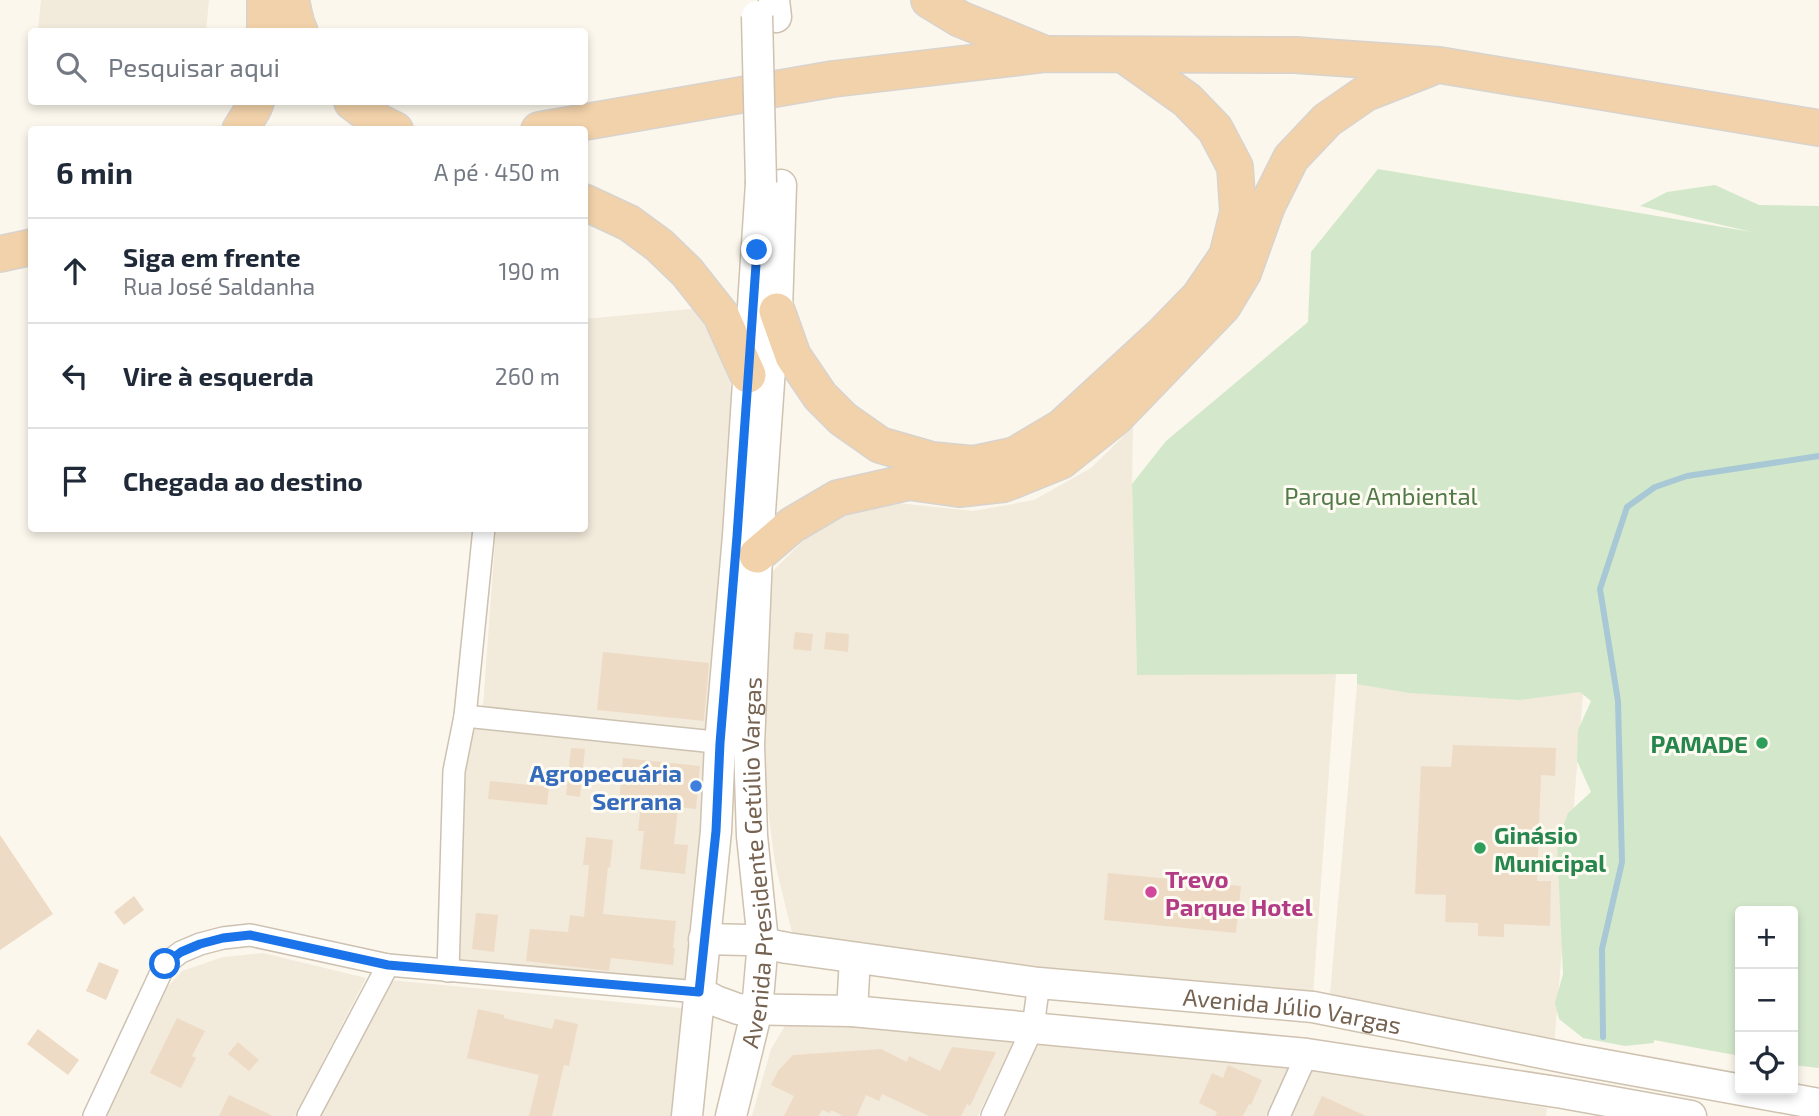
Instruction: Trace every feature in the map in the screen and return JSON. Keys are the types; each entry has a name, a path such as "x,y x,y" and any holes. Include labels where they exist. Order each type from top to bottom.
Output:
{"highway":[{"path":"265,0 265,28"},
{"path":"291,0 298,28"},
{"path":"929,0 960,19 1046,54"},
{"path":"562,126 833,79 1046,54 1295,55 1439,65 1819,128"},
{"path":"765,321 820,396 843,419 880,444 932,460 973,464 1015,455 1062,427 1199,297 1227,256 1238,212 1235,167 1215,129 1187,100 1124,55"},
{"path":"588,204 629,223 659,245 687,272 759,372 870,467 909,482 959,489 1004,485 1060,461 1115,418 1223,306 1243,273 1267,206 1291,158 1327,120 1366,93 1439,65"},
{"path":"242,126 255,105"},
{"path":"356,105 387,126"},
{"path":"0,254 28,248"},
{"path":"759,372 765,321"},
{"path":"757,555 792,525 838,498 909,482"}],"main road":[{"path":"765,321 771,184 766,8"},
{"name":"Avenida Presidente Getúlio Vargas","path":"688,1106 716,831 735,744 757,555 759,372"},
{"name":"Avenida Presidente Getúlio Vargas","path":"732,1110 757,1010 763,942 752,836 735,744 737,536 759,372"},
{"path":"716,831 752,836"},
{"name":"Avenida Júlio Vargas","path":"704,939 763,942 787,948 1039,983 1314,1007 1572,1059 1819,1104"},
{"path":"852,1012 855,958"},
{"name":"Avenida Júlio Vargas","path":"699,992 738,1009 852,1012 1307,1054 1563,1093 1691,1116"},
{"path":"1307,1054 1314,1007"},
{"path":"1563,1093 1572,1059"},
{"path":"688,1106 732,1110"}],"street":[{"path":"448,971 454,771 465,716 484,532"},
{"path":"465,716 735,744"},
{"path":"93,1116 165,964 181,952 223,938 250,935 388,965 699,992"},
{"path":"307,1116 388,965"},
{"path":"992,1116 1033,1027 1039,983"},
{"path":"1279,1116 1307,1054"}],"shaded area":[{"path":"41,0 209,0 206,28 38,28"},
{"path":"701,308 730,382 735,443 712,731 483,706 496,532 588,532 588,319"},
{"path":"1133,427 1137,674 1336,674 1313,994 1039,975 818,942 792,933 775,863 759,739 770,574 812,532 862,508 898,503 973,511 1034,500 1091,468"},
{"path":"1358,674 1584,681 1554,1046 1330,994"},
{"path":"473,722 711,750 685,979 459,961 460,767"},
{"path":"263,953 366,978 295,1116 107,1116 162,993 182,971 223,957"},
{"path":"390,980 691,1009 678,1116 321,1116"},
{"path":"788,1021 1018,1032 978,1116 752,1116 771,1049"},
{"path":"1043,1034 1291,1062 1266,1116 1005,1116"},
{"path":"1312,1067 1547,1108 1546,1116 1291,1116"}],"green space":[{"name":"Parque Ambiental","path":"1378,169 1752,232 1640,206 1667,192 1715,185 1759,205 1819,206 1819,1068 1798,1066 1798,906 1735,906 1735,1055 1654,1040 1654,1043 1625,1046 1583,1038 1559,1019 1555,1003 1563,974 1557,843 1568,813 1591,792 1577,761 1578,730 1591,701 1580,692 1520,700 1409,693 1357,684 1357,674 1137,675 1132,484 1166,441 1308,322 1311,252"}],"building":[{"path":"795,632 813,634 811,651 793,649"},
{"path":"826,632 849,634 848,652 824,649"},
{"path":"603,652 709,663 704,721 597,710"},
{"path":"1453,745 1556,748 1555,776 1541,775 1537,881 1551,881 1550,926 1504,924 1504,937 1478,936 1478,923 1445,922 1446,895 1415,894 1421,766 1451,767"},
{"path":"571,748 585,749 580,797 566,795"},
{"path":"623,758 700,766 696,809 678,807 674,844 688,845 685,874 640,869 644,831 638,831 641,804 619,802"},
{"path":"490,781 549,787 547,805 488,799"},
{"path":"0,835 53,914 0,950"},
{"path":"586,837 613,840 603,914 676,921 673,965 611,958 609,971 526,961 530,929 568,932 570,915 584,917 589,865 583,865"},
{"path":"1108,873 1241,886 1236,933 1104,920"},
{"path":"134,896 144,910 124,925 114,912"},
{"path":"476,913 498,915 494,952 472,949"},
{"path":"99,962 119,970 106,1000 86,991"},
{"path":"478,1009 552,1029 555,1019 578,1024 569,1066 564,1065 552,1116 529,1116 539,1075 467,1058"},
{"path":"177,1018 205,1031 192,1056 196,1058 181,1088 150,1073"},
{"path":"38,1029 79,1060 68,1075 27,1044"},
{"path":"238,1042 259,1060 249,1071 228,1054"},
{"path":"952,1047 996,1052 970,1106 967,1104 961,1116 929,1116 882,1094 879,1101 866,1095 857,1116 843,1116 831,1110 830,1113 822,1110 819,1116 784,1116 794,1096 771,1085 778,1071 793,1055 881,1049 907,1062 909,1056 940,1071"},
{"path":"1228,1065 1262,1080 1243,1116 1215,1116 1217,1112 1199,1103 1212,1073 1223,1078"},
{"path":"229,1095 273,1116 219,1116"},
{"path":"1322,1096 1366,1116 1313,1116"}],"waterway":[{"path":"1603,1037 1602,949 1622,862 1618,701 1600,589 1627,507 1655,487 1687,476 1819,456"}],"place":[{"name":"PAMADE","path":"1762,743"},
{"name":"Agropecuária Serrana","path":"696,786"},
{"name":"Ginásio Municipal","path":"1480,848"},
{"name":"Trevo Parque Hotel","path":"1151,892"}],"route":[{"path":"165,964 181,952 200,944 250,935 388,965 699,992 716,831 720,743 757,250"}]}
